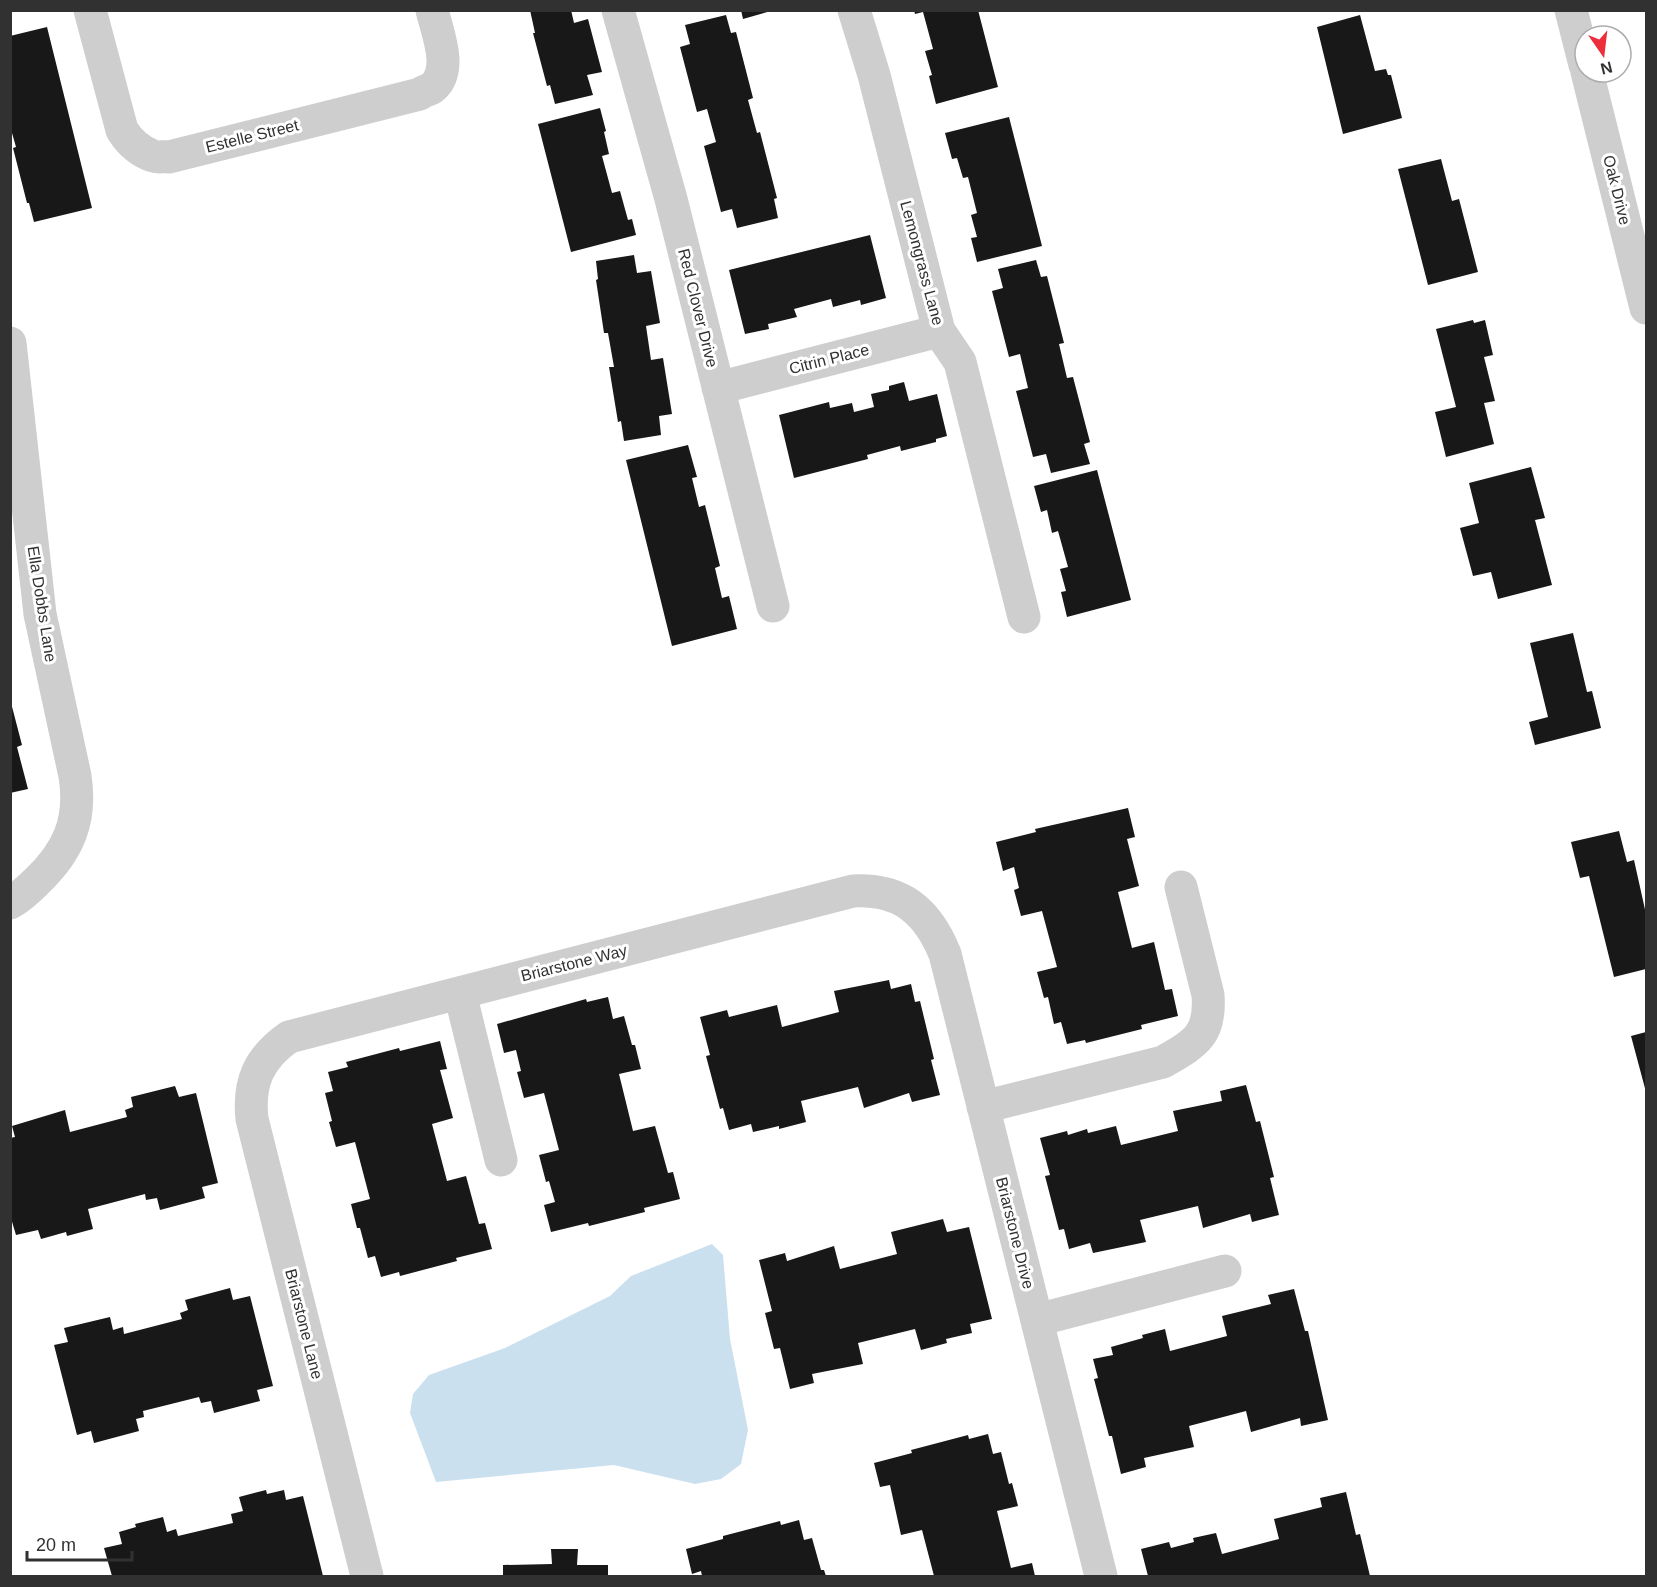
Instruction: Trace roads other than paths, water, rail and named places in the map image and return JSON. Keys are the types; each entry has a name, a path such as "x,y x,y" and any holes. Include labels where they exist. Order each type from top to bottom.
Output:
{"street":[{"name":"Estelle Street","path":"90,10 122,130 135,146 156,157 168,157 420,94 431,89 439,79 443,64 432,10"},
{"name":"Red Clover Drive","path":"618,10 671,199 773,606"},
{"name":"Lemongrass Lane","path":"854,10 874,75 939,331 960,362 1024,617"},
{"name":"Oak Drive","path":"1590,84 1647,308"},
{"name":"Citrin Place","path":"718,388 939,331"},
{"name":"Ella Dobbs Lane","path":"10,343 38,596 77,787 75,822 65,849 27,891 10,903"},
{"path":"983,1107 1163,1062 1185,1049 1204,1032 1209,1013 1208,995 1181,887"},
{"name":"Briarstone Way","path":"257,1072 264,1059 289,1037 853,891 886,894 905,903"},
{"name":"Briarstone Drive","path":"905,903 920,913 932,926 945,954 1101,1576"},
{"path":"460,993 501,1160"},
{"name":"Briarstone Lane","path":"257,1072 251,1095 252,1119 367,1576"},
{"path":"1037,1320 1225,1271"}],"water":[{"path":"712,1244 723,1255 730,1339 748,1430 741,1464 721,1479 695,1484 614,1465 436,1482 410,1413 413,1394 429,1375 505,1348 610,1296 631,1276"}]}
